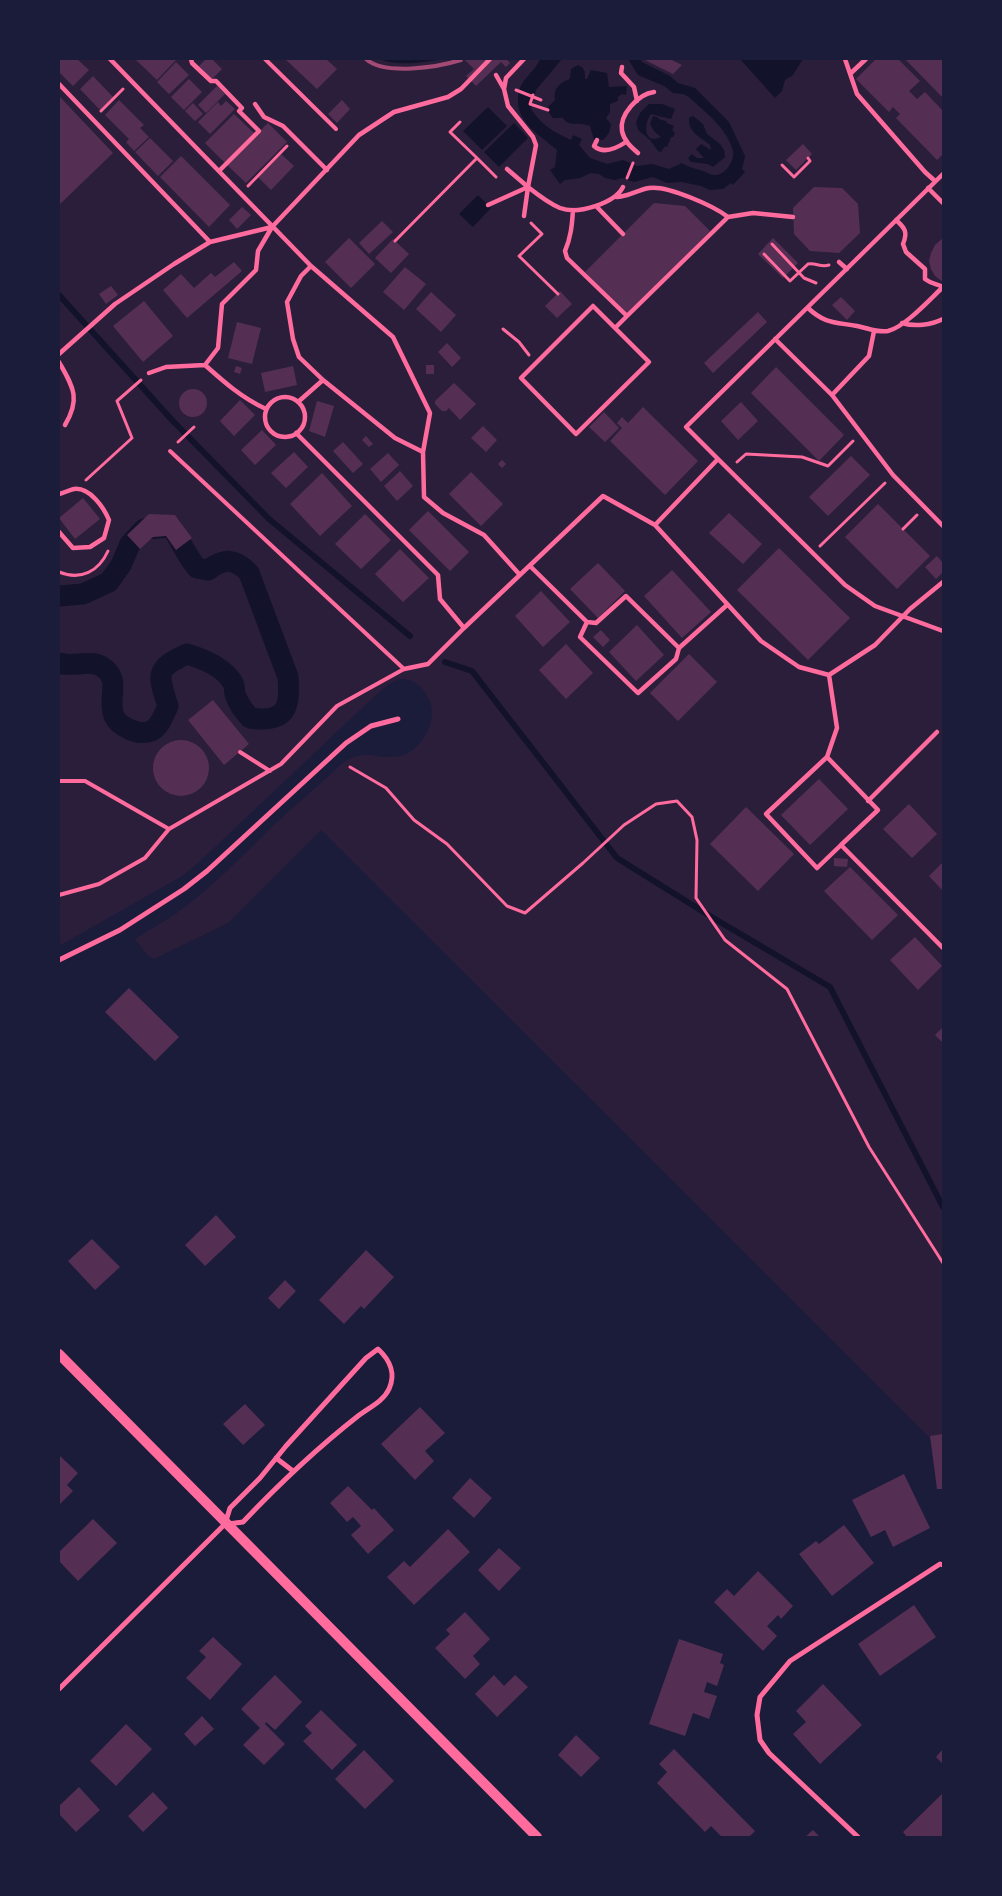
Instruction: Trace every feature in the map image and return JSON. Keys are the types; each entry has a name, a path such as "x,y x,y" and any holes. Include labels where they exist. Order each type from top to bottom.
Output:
{"main road":[{"path":"59,1354 537,1837"}],"street":[{"path":"110,59 272,228 393,337 430,413 424,452 424,497 443,512 484,535 520,575"},
{"path":"191,59 192,63 211,81 216,81 242,108 239,111 259,131 219,171"},
{"path":"205,365 218,348 222,304 256,270 258,251 272,228 359,135 394,112 448,97 461,89 490,59"},
{"path":"504,89 506,78 524,59"},
{"path":"845,59 857,94 935,181"},
{"path":"851,73 866,59"},
{"path":"622,67 622,73 634,87 637,101"},
{"path":"496,75 504,89 508,106 536,144 524,216"},
{"path":"59,84 210,242"},
{"path":"638,153 626,142 622,131 624,117 641,97 654,92"},
{"path":"255,104 264,117 283,126 327,170"},
{"path":"597,140 594,146 598,150 619,147 626,142"},
{"path":"507,169 528,187 562,209 573,210 596,206 616,197 650,188 661,189 704,202 728,217"},
{"path":"943,174 686,427 845,585 875,606 943,631"},
{"path":"616,197 623,186"},
{"path":"488,205 528,187"},
{"path":"928,188 943,203"},
{"path":"596,206 623,234"},
{"path":"573,210 572,229 564,251 567,258 627,316"},
{"path":"615,328 728,217 753,213 793,217"},
{"path":"808,308 818,318 828,321 889,331 914,315 943,287 939,284 932,284 925,279 925,269 906,252 902,244 906,234 904,228 896,220"},
{"path":"59,354 115,304 210,242 272,228"},
{"path":"840,262 847,269"},
{"path":"312,266 301,276 287,302 293,339 299,357 323,380 395,438 424,452"},
{"path":"832,276 836,280"},
{"path":"593,306 615,328 648,362 576,434 521,378 593,306"},
{"path":"902,323 919,325 935,323 943,319"},
{"path":"832,395 868,356 874,330"},
{"path":"775,339 832,395 893,476 943,526"},
{"path":"59,362 71,384 75,404 65,425"},
{"path":"149,373 166,367 205,365 234,390 251,402 266,409"},
{"path":"298,402 323,380"},
{"path":"287,396 298,402 302,407 305,418 300,429 296,433 284,437 272,432 265,422 266,409 269,404 280,397 287,396"},
{"path":"296,433 438,575 440,599 464,628"},
{"path":"655,525 718,459"},
{"path":"59,494 76,488 86,491 104,508 110,520 104,538 90,547 73,548 59,532"},
{"path":"404,669 428,664 603,496 655,525 761,641 799,667 829,675 875,645 910,608 943,582"},
{"path":"530,566 587,622 596,623 626,596 679,648"},
{"path":"587,622 580,637 638,693 676,659 679,648 727,604"},
{"path":"827,757 878,810 817,868 766,814 827,757 837,728 829,675"},
{"path":"59,960 120,930 184,889 207,871 346,743 372,726 398,718"},
{"path":"868,801 937,732"},
{"path":"841,846 943,948"},
{"path":"59,1690 226,1524 230,1508 366,1358 378,1349 387,1357 391,1368 392,1380 389,1391 382,1400 371,1406 326,1441 243,1522 226,1524"},
{"path":"276,1458 294,1471"},
{"path":"858,1837 769,1753 760,1740 756,1715 760,1697 790,1662 940,1564 943,1565"}],"lane":[{"path":"265,59 336,129"},
{"path":"59,896 99,884 145,858 169,829 281,764 337,706 404,669 170,451"},
{"path":"240,752 270,771"},
{"path":"59,782 85,781 169,829"}],"path":[{"path":"92,119 132,80"},
{"path":"513,89 541,100"},
{"path":"533,96 530,104 548,110"},
{"path":"460,122 450,132 498,179 507,169"},
{"path":"240,194 294,139"},
{"path":"623,186 638,153"},
{"path":"395,241 477,158"},
{"path":"782,165 794,177 810,161 808,158"},
{"path":"524,216 542,234 519,256 558,294"},
{"path":"772,244 810,282 823,282 832,276"},
{"path":"764,254 790,281 808,264 811,263 824,267 840,262"},
{"path":"503,329 519,342 536,364"},
{"path":"76,488 132,438 117,401 149,373"},
{"path":"170,451 194,427"},
{"path":"729,469 746,454 802,457 828,466 861,434"},
{"path":"813,553 893,476"},
{"path":"903,528 925,507"},
{"path":"59,572 79,576 103,563 109,550 104,538"},
{"path":"350,767 386,788 414,820 448,844 507,906 525,913 624,825 656,804 677,801 692,817 697,840 696,898 724,940 787,989 869,1147 943,1263"}],"shaded area":[{"path":"59,59 943,59 943,1451 321,830 228,923 154,959 147,955 135,939 174,915 202,893 343,763 359,755 394,757 403,755 418,745 428,729 432,710 425,691 411,681 401,679 379,692 182,876 59,946"},
{"path":"379,59 444,59 394,63"},
{"path":"540,59 562,59 536,90 531,109 544,124 554,131 571,140 573,135 582,139 579,145 590,158 607,164 623,160 637,166 652,164 669,169 682,163 711,175 722,173 731,163 733,151 721,128 689,97 673,93 664,86 638,75 628,59 640,59 642,62 670,76 678,83 695,88 729,122 745,156 742,169 745,172 733,185 731,183 723,189 710,190 681,182 667,183 653,177 634,182 622,178 615,180 605,178 599,174 591,173 580,178 565,180 560,184 550,170 555,167 557,150 527,124 519,108 520,88"},
{"path":"740,59 803,59 793,75 785,80 782,91 775,98"},
{"path":"578,65 584,70 585,79 587,79 591,70 607,73 609,87 627,86 626,95 622,94 618,97 618,101 610,104 610,112 606,118 611,124 609,133 603,140 594,140 590,126 571,124 563,118 553,118 549,113 548,107 555,100 556,90 563,82 570,79 571,69"},
{"path":"649,104 662,104 675,109 671,119 651,114 648,118 646,128 648,136 651,138 661,137 650,124 653,116 674,126 672,130 675,133 673,137 671,137 667,147 665,146 661,152 638,130 636,122 640,113"},
{"path":"488,107 507,126 482,150 463,131"},
{"path":"693,116 703,124 707,134 720,144 724,150 725,157 713,167 708,164 691,162 688,158 692,154 697,158 704,158 696,149 701,144 711,150 710,145 693,131 689,118"},
{"path":"514,123 528,138 499,167 484,152"},
{"path":"478,195 491,208 473,227 459,214"}],"building":[{"path":"59,59 77,59 89,70 73,86 59,72"},
{"path":"137,59 177,59 157,80"},
{"path":"206,59 212,59 222,69 212,79 199,66"},
{"path":"285,59 326,59 337,69 317,89"},
{"path":"464,59 506,59 510,63 506,67 501,62 476,86 466,76 474,69"},
{"path":"643,59 670,59 682,65 673,74"},
{"path":"876,59 898,59 920,81 909,91 917,99 925,92 943,111 943,154 937,160 896,118 900,114 893,107 889,112 856,79"},
{"path":"905,59 943,59 943,98"},
{"path":"176,62 189,75 169,94 157,82"},
{"path":"93,76 113,97 100,110 80,89"},
{"path":"189,79 202,92 184,110 171,97"},
{"path":"217,86 225,94 206,113 198,105"},
{"path":"59,98 113,153 59,205"},
{"path":"119,100 144,125 140,128 149,137 134,151 126,142 129,139 105,115"},
{"path":"342,100 350,109 337,123 328,114"},
{"path":"226,101 235,109 210,134 198,122 218,102 221,106"},
{"path":"193,103 203,114 195,121 185,111"},
{"path":"234,114 255,134 225,163 205,143"},
{"path":"268,123 287,142 246,183 226,164"},
{"path":"150,138 173,161 158,176 135,152"},
{"path":"803,144 812,154 796,170 786,160"},
{"path":"281,154 294,166 271,190 258,177"},
{"path":"181,156 230,205 209,227 160,177"},
{"path":"814,187 842,188 858,204 860,233 839,253 810,251 794,234 793,208"},
{"path":"654,203 685,206 710,231 627,315 585,272"},
{"path":"242,207 251,215 237,229 229,220"},
{"path":"382,221 393,232 369,254 359,243"},
{"path":"349,238 375,264 351,288 325,262"},
{"path":"773,238 798,263 783,278 758,254"},
{"path":"943,238 943,282 935,276 929,261 935,245"},
{"path":"393,239 409,254 391,273 375,258"},
{"path":"234,262 242,271 187,318 163,290 181,274 194,288 211,273 215,277"},
{"path":"405,267 426,284 404,310 383,292"},
{"path":"111,286 118,295 106,304 99,294"},
{"path":"560,291 572,304 557,318 545,306"},
{"path":"431,292 456,315 441,332 416,309"},
{"path":"841,297 855,311 847,320 832,305"},
{"path":"144,301 173,336 143,362 113,326"},
{"path":"758,312 767,322 713,373 704,363"},
{"path":"237,322 261,328 252,364 228,358"},
{"path":"447,343 461,358 452,367 438,352"},
{"path":"426,365 434,365 434,374 426,374"},
{"path":"236,366 242,368 240,374 234,372"},
{"path":"293,366 297,385 265,392 261,373"},
{"path":"776,367 844,435 819,461 751,393"},
{"path":"454,383 476,404 460,420 449,408 446,411 442,411 435,404 435,401"},
{"path":"193,389 203,393 207,403 203,413 193,417 183,413 179,403 183,393"},
{"path":"240,400 255,415 234,436 220,421"},
{"path":"317,401 334,406 325,437 309,431"},
{"path":"741,402 758,421 738,440 721,421"},
{"path":"643,407 698,461 665,495 610,441 622,428 617,423 622,417 628,423"},
{"path":"604,412 619,428 605,442 589,427"},
{"path":"483,426 497,440 486,452 471,438"},
{"path":"262,430 276,445 255,465 241,450"},
{"path":"366,436 373,444 369,447 362,440"},
{"path":"343,442 363,464 353,473 333,451"},
{"path":"294,452 308,467 286,488 271,473"},
{"path":"388,453 399,465 381,482 370,469"},
{"path":"851,456 870,475 828,516 809,497"},
{"path":"502,460 506,464 502,468 498,464"},
{"path":"400,471 413,486 397,501 384,486"},
{"path":"471,472 503,504 481,526 449,494"},
{"path":"322,473 352,506 320,536 290,504"},
{"path":"83,498 100,519 75,539 59,518"},
{"path":"878,504 930,556 897,589 845,537"},
{"path":"428,511 469,552 450,571 409,530"},
{"path":"729,513 762,544 743,564 709,533"},
{"path":"149,514 175,515 192,538 176,550 166,536 153,537 140,549 127,535"},
{"path":"365,514 391,540 361,569 335,544"},
{"path":"779,548 850,618 808,660 737,590"},
{"path":"400,549 429,578 403,602 375,574"},
{"path":"937,556 943,563 943,572 936,579 925,567"},
{"path":"598,563 625,591 598,618 570,589"},
{"path":"672,570 711,612 682,638 644,596"},
{"path":"541,591 570,622 543,647 515,616"},
{"path":"637,625 664,655 636,681 609,652"},
{"path":"601,630 610,640 603,647 593,637"},
{"path":"566,644 593,673 566,699 539,670"},
{"path":"689,654 717,682 678,721 650,693"},
{"path":"213,700 249,744 224,765 188,720"},
{"path":"176,740 186,740 201,748 207,757 209,768 207,779 201,788 186,796 176,796 165,791 158,784 153,773 153,763 158,752 165,745"},
{"path":"819,779 848,809 810,845 781,815"},
{"path":"909,804 937,834 912,858 883,829"},
{"path":"746,807 794,854 758,891 710,844"},
{"path":"834,858 848,859 847,867 834,866"},
{"path":"943,862 943,891 929,876"},
{"path":"850,867 898,915 872,940 824,891"},
{"path":"915,937 942,966 918,990 890,960"},
{"path":"129,988 179,1037 155,1061 105,1012"},
{"path":"943,1027 943,1043 935,1035"},
{"path":"216,1215 236,1237 205,1266 185,1245"},
{"path":"92,1239 120,1267 95,1290 68,1261"},
{"path":"366,1250 394,1277 364,1309 361,1306 344,1324 319,1300"},
{"path":"285,1280 296,1291 279,1309 268,1298"},
{"path":"245,1404 265,1425 243,1445 223,1424"},
{"path":"420,1407 445,1433 425,1451 434,1461 415,1480 381,1444"},
{"path":"943,1434 943,1489 937,1489 930,1436"},
{"path":"59,1455 78,1473 67,1485 73,1491 59,1505"},
{"path":"904,1474 930,1528 893,1547 885,1530 871,1537 852,1500"},
{"path":"470,1478 492,1498 474,1518 452,1498"},
{"path":"348,1486 372,1510 374,1508 394,1530 368,1554 351,1535 361,1526 353,1517 347,1522 330,1503"},
{"path":"93,1519 117,1543 78,1581 59,1561 59,1552"},
{"path":"844,1525 874,1563 832,1596 799,1554 816,1541 819,1544"},
{"path":"448,1529 470,1552 414,1605 387,1577 404,1561 410,1567"},
{"path":"499,1548 521,1568 499,1591 478,1570"},
{"path":"758,1571 793,1606 781,1619 778,1615 767,1626 777,1636 763,1651 714,1602 727,1589 734,1596"},
{"path":"914,1605 936,1637 880,1676 858,1644"},
{"path":"465,1612 490,1639 473,1656 480,1664 465,1679 435,1648 450,1634 446,1630"},
{"path":"213,1637 242,1664 210,1700 186,1678 206,1657 199,1651"},
{"path":"679,1639 723,1654 720,1663 724,1665 717,1686 707,1682 704,1692 717,1696 709,1719 693,1713 685,1736 649,1724"},
{"path":"275,1675 302,1702 275,1730 266,1722 265,1724 285,1744 264,1765 243,1745 260,1728 241,1709"},
{"path":"494,1675 504,1686 515,1675 528,1687 497,1717 475,1694"},
{"path":"823,1684 862,1725 820,1764 793,1734 806,1722 796,1711"},
{"path":"321,1710 357,1745 332,1770 303,1741 312,1733 305,1726"},
{"path":"202,1716 214,1729 195,1746 184,1734"},
{"path":"126,1724 152,1749 116,1786 90,1761"},
{"path":"576,1735 600,1758 581,1777 558,1755"},
{"path":"674,1749 755,1831 749,1837 722,1837 711,1826 705,1832 657,1783 667,1772 659,1764"},
{"path":"943,1749 943,1764 936,1757"},
{"path":"364,1750 394,1781 365,1809 335,1779"},
{"path":"79,1787 100,1810 76,1832 59,1814 59,1806"},
{"path":"153,1792 168,1808 143,1832 128,1816"},
{"path":"943,1793 943,1837 907,1837 903,1832"},
{"path":"813,1830 820,1837 805,1837"}],"waterway":[{"path":"59,295 171,419 269,519 410,636"},
{"path":"59,596 83,594 109,582 121,565 130,544 144,529 171,527 197,568 208,570 219,563 229,561 234,562 249,573 288,677 287,705 278,716 262,719 250,718 239,704 234,684 229,677 207,661 187,654 169,664 161,674 162,687 168,706 157,727 146,732 135,731 120,724 114,716 112,710 112,678 104,668 88,663 59,663"},
{"path":"445,662 472,671 617,858 830,987 943,1207"}],"railway":[{"path":"366,59 375,64 398,69 426,67 461,60"}]}
